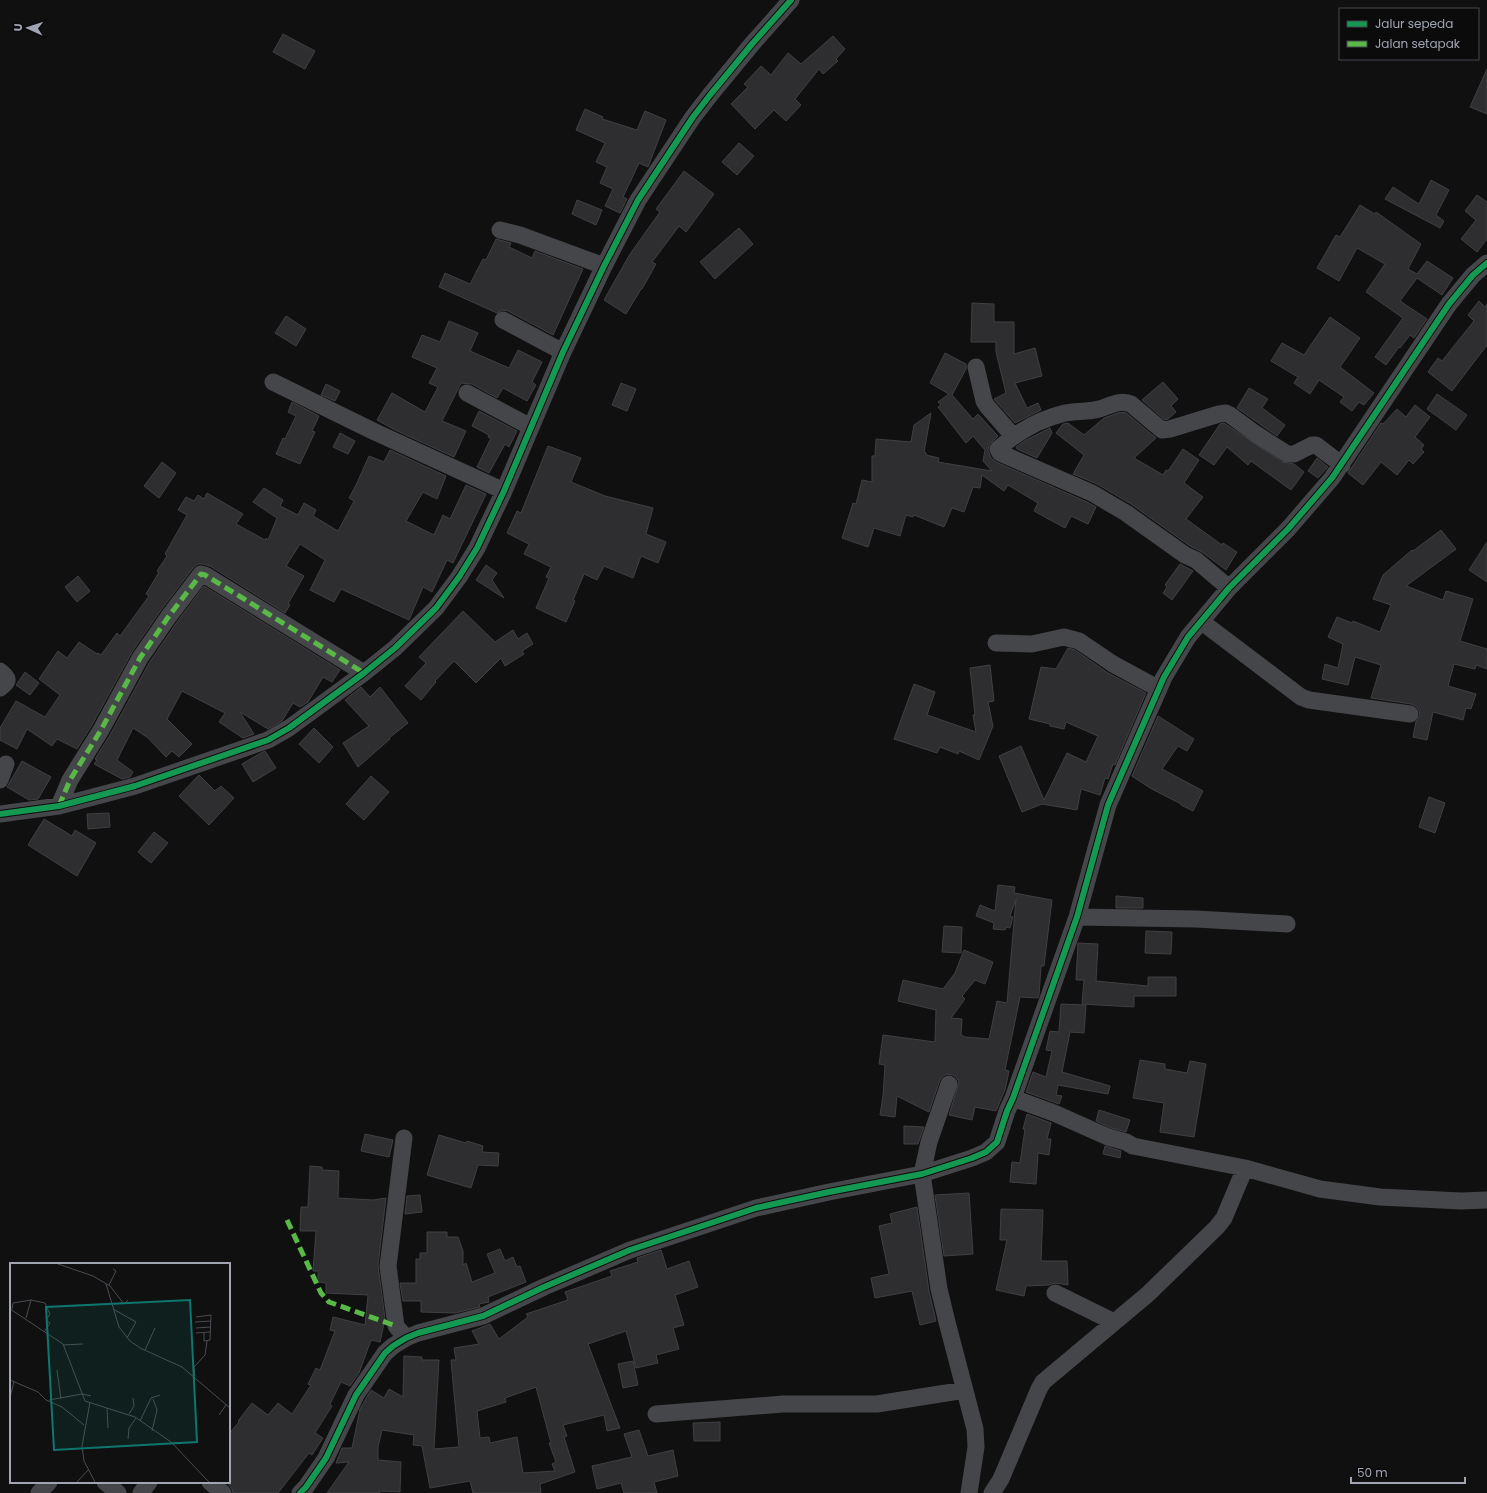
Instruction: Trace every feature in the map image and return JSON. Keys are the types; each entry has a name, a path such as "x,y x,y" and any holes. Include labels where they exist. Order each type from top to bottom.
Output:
{"street":[{"path":"0,814 59,806 135,786 268,740 289,728 396,648 436,608 477,548 504,491 563,352 604,266 638,200 694,117 752,44 791,0"},
{"path":"500,230 520,235 604,266"},
{"path":"306,1491 326,1458 356,1395 385,1353 406,1338 418,1333 483,1316 544,1287 630,1250 756,1208 922,1174 972,1158 993,1147 997,1142 1006,1111 1013,1098 1077,917 1108,805 1164,677 1188,637 1229,588 1288,529 1342,466 1449,304 1473,275 1487,263"},
{"path":"503,320 563,352"},
{"path":"976,367 984,401 1013,436"},
{"path":"273,382 375,432 504,491"},
{"path":"467,393 531,427"},
{"path":"1229,588 1196,560 1184,555 1110,503 1092,493 998,453 998,449 1013,436 1036,423 1065,413 1092,411 1126,402 1131,404 1162,430 1226,413 1287,454 1294,454 1312,445 1316,445 1342,466"},
{"path":"59,806 70,780 102,730 140,658 200,574 205,575 364,672"},
{"path":"1202,622 1301,697 1309,700 1410,714"},
{"path":"996,643 1032,644 1064,637 1079,641 1114,664 1159,689"},
{"path":"0,672 8,680 0,688"},
{"path":"0,780 6,764"},
{"path":"1077,917 1196,919 1286,924"},
{"path":"949,1084 927,1146 922,1174 939,1289 977,1439 970,1493"},
{"path":"1013,1098 1054,1113 1108,1137 1126,1142 1133,1146 1245,1168 1320,1189 1380,1197 1461,1201 1487,1200"},
{"path":"404,1138 388,1266 396,1326 406,1338"},
{"path":"992,1493 1001,1478 1043,1382 1148,1294 1217,1227 1224,1218 1245,1168"},
{"path":"1056,1293 1114,1322"},
{"path":"656,1414 783,1404 877,1404 964,1390"},
{"path":"39,1493 48,1483"},
{"path":"106,1483 118,1493"},
{"path":"141,1493 148,1483"},
{"path":"211,1483 223,1493"}],"building":[{"path":"283,34 315,51 305,69 273,52"},
{"path":"833,36 845,49 836,59 838,61 823,74 819,69 795,99 801,105 786,121 774,110 755,129 731,104 748,87 744,84 761,66 771,75 788,53 801,64"},
{"path":"1487,69 1487,114 1470,107"},
{"path":"585,109 603,117 602,119 637,130 645,111 666,120 648,167 639,163 623,197 627,199 620,213 605,206 613,189 600,183 607,167 596,162 605,143 576,130"},
{"path":"739,143 754,156 737,175 722,162"},
{"path":"684,171 714,194 686,232 679,226 652,262 656,264 626,314 604,300 630,254 660,212 656,209"},
{"path":"1431,180 1449,190 1436,215 1444,221 1440,228 1385,199 1393,187 1419,204"},
{"path":"1477,195 1487,202 1487,239 1477,252 1461,239 1476,220 1465,211"},
{"path":"577,200 602,210 596,225 572,214"},
{"path":"1360,205 1375,214 1376,212 1421,244 1408,269 1417,274 1427,261 1453,278 1442,295 1417,278 1400,301 1427,319 1414,338 1410,335 1386,365 1375,357 1403,318 1366,292 1385,264 1357,248 1339,281 1317,268 1336,235 1340,237"},
{"path":"739,228 753,244 715,279 700,262"},
{"path":"496,239 511,243 509,247 532,258 535,251 583,269 553,335 508,311 502,310 497,313 439,287 445,273 470,284 483,259 486,260"},
{"path":"1479,301 1485,307 1487,304 1487,345 1452,391 1428,372 1438,358 1442,361 1474,321 1468,315"},
{"path":"972,303 994,304 994,322 1014,322 1014,354 1035,348 1042,376 1015,383 1027,408 1038,403 1041,410 1015,423 994,399 1006,393 996,352 996,342 971,342"},
{"path":"286,316 306,329 296,346 275,333"},
{"path":"1330,317 1360,338 1340,367 1374,393 1364,405 1359,402 1352,411 1340,402 1344,397 1319,380 1310,394 1294,383 1298,377 1271,361 1282,343 1304,355"},
{"path":"449,321 478,333 470,351 509,368 518,350 542,362 532,382 536,385 527,401 503,388 497,398 472,384 461,383 442,421 466,431 454,457 395,430 377,420 392,393 425,412 438,387 429,383 437,368 412,357 422,335 440,342"},
{"path":"945,353 966,364 966,369 952,395 973,419 978,414 998,436 989,445 988,450 991,458 996,462 1096,507 1088,524 1071,516 1065,528 1034,511 1038,503 1008,485 1004,491 982,475 980,488 973,487 964,512 952,508 944,527 914,515 913,517 906,515 900,536 874,528 868,547 842,538 853,503 856,504 862,480 872,482 872,456 875,456 876,439 911,442 914,425 931,413 924,452 926,455 939,458 938,462 992,471 983,461 985,450 973,436 966,443 938,407 941,405 938,402 949,394 930,383"},
{"path":"1163,382 1178,399 1171,406 1176,412 1165,420 1142,400"},
{"path":"621,383 636,389 627,411 612,405"},
{"path":"326,384 340,391 335,401 321,395"},
{"path":"1249,388 1268,399 1262,408 1285,425 1277,436 1237,408"},
{"path":"1437,394 1467,415 1456,430 1427,409"},
{"path":"292,402 319,416 312,431 315,432 300,464 276,454 283,438 285,439 296,416 288,412"},
{"path":"1415,405 1430,417 1415,437 1424,445 1421,449 1424,452 1413,464 1409,460 1397,475 1381,462 1363,485 1348,473 1381,423 1383,424 1397,409 1406,417"},
{"path":"479,411 517,431 509,447 505,444 489,473 477,467 491,438 488,437 489,435 472,426"},
{"path":"1125,412 1156,438 1134,458 1163,475 1166,470 1168,471 1183,449 1199,460 1184,483 1203,497 1186,519 1222,545 1223,543 1237,552 1226,570 1131,504 1097,484 1073,474 1084,455 1056,433 1063,424 1068,423 1084,435 1104,418"},
{"path":"1224,423 1282,462 1294,464 1304,472 1291,490 1251,461 1248,465 1227,447 1214,465 1199,455 1220,424"},
{"path":"1050,428 1052,433 1037,458 1017,449 1016,447 1026,440"},
{"path":"340,433 355,441 348,454 333,447"},
{"path":"548,446 581,458 571,482 605,496 653,508 646,534 666,542 658,563 641,556 633,578 604,566 597,580 584,574 566,622 536,608 549,578 546,577 551,567 524,554 529,544 507,533 517,511 521,513"},
{"path":"390,450 446,476 437,499 423,492 406,521 434,535 443,515 450,519 466,485 486,494 453,563 447,560 432,592 423,587 409,620 341,589 334,602 310,590 325,560 300,544 286,566 304,576 288,604 290,605 285,613 210,566 198,564 193,568 161,610 132,652 92,725 77,749 57,739 52,746 27,729 17,749 0,740 0,728 16,701 45,717 60,695 39,679 58,651 67,658 79,642 101,655 117,633 120,636 149,596 146,594 159,572 157,571 167,556 165,554 187,515 178,510 186,497 194,501 198,495 204,499 207,493 243,514 236,524 265,540 266,538 268,540 277,518 253,502 264,488 283,500 280,506 298,515 304,503 316,510 313,516 338,531 354,501 349,498 369,456 384,462"},
{"path":"1317,458 1328,467 1318,478 1308,471"},
{"path":"162,462 176,473 159,498 144,486"},
{"path":"1441,530 1456,549 1406,586 1443,600 1446,591 1473,599 1460,641 1487,649 1487,669 1476,665 1475,669 1454,664 1448,686 1476,694 1471,709 1466,708 1463,720 1433,712 1427,740 1413,737 1416,721 1420,715 1416,706 1371,698 1381,665 1355,657 1348,685 1322,679 1325,664 1338,668 1343,644 1328,637 1337,617 1352,623 1353,621 1380,632 1391,605 1373,599 1383,575 1412,550 1413,551"},
{"path":"1487,542 1487,582 1469,570"},
{"path":"1180,564 1193,571 1172,600 1163,593 1167,587 1165,585"},
{"path":"486,565 497,573 492,580 504,598 476,580"},
{"path":"78,576 90,591 77,602 65,587"},
{"path":"204,586 340,670 332,682 323,677 308,702 300,707 293,703 282,721 268,729 240,712 254,734 243,738 219,722 225,713 182,691 167,719 192,744 179,757 172,751 166,757 147,737 133,728 117,760 133,772 130,777 122,779 94,764 97,760 95,759 110,735 149,663"},
{"path":"463,611 495,642 513,630 518,639 527,633 533,644 522,651 524,654 505,666 501,658 476,683 454,661 435,681 436,682 421,700 405,686 426,663 419,657"},
{"path":"1068,648 1075,650 1108,673 1146,693 1115,765 1113,764 1108,779 1105,778 1100,795 1081,789 1077,810 1042,804 1022,812 999,756 1021,746 1044,800 1067,753 1086,762 1098,736 1066,722 1064,729 1029,719 1041,667 1056,669"},
{"path":"990,665 994,701 988,702 993,726 979,760 959,751 958,754 940,747 937,753 894,739 914,684 935,692 927,715 976,732 973,715 975,715 970,668"},
{"path":"25,672 39,683 30,695 16,685"},
{"path":"361,687 370,697 380,687 408,723 389,738 390,739 358,767 343,743 369,726 345,700"},
{"path":"1158,716 1194,739 1187,751 1178,746 1162,769 1203,791 1193,811 1150,788 1132,776"},
{"path":"314,728 333,747 319,763 299,744"},
{"path":"265,751 276,768 253,782 242,764"},
{"path":"22,761 51,777 38,799 29,800 7,787"},
{"path":"199,775 215,791 221,786 234,798 209,825 179,796"},
{"path":"371,776 389,792 364,820 346,804"},
{"path":"1429,797 1445,803 1435,833 1419,827"},
{"path":"109,813 110,827 88,829 87,814"},
{"path":"44,819 72,836 75,830 96,843 77,876 28,845"},
{"path":"154,832 168,843 151,863 138,852"},
{"path":"998,885 1015,887 1014,893 1052,900 1044,966 1041,966 1039,995 1038,998 1020,997 1005,1070 1009,1071 1005,1090 996,1111 975,1107 972,1120 949,1115 959,1082 953,1075 947,1074 940,1080 929,1112 897,1096 895,1117 880,1115 885,1065 879,1064 883,1035 935,1042 936,1010 898,1001 903,980 943,989 955,973 964,950 993,962 985,984 975,980 962,996 965,999 951,1018 962,1019 961,1035 965,1037 989,1039 997,1001 1007,1003 1016,899 1010,916 1013,917 1010,928 1006,927 1005,930 993,929 994,923 976,916 980,905 995,911"},
{"path":"1116,896 1143,898 1143,908 1116,908"},
{"path":"944,926 962,927 961,953 942,952"},
{"path":"1146,931 1172,932 1171,954 1145,953"},
{"path":"1078,943 1098,944 1096,981 1148,986 1148,977 1176,977 1176,996 1134,996 1134,1007 1082,1004 1084,980 1076,980"},
{"path":"1061,1004 1086,1005 1084,1033 1070,1032 1062,1072 1110,1086 1108,1094 1058,1085 1056,1095 1062,1096 1059,1104 1026,1092 1033,1072 1046,1077 1052,1051 1046,1050 1050,1031 1059,1032"},
{"path":"1140,1060 1165,1064 1165,1069 1187,1073 1190,1061 1206,1064 1194,1137 1160,1132 1164,1103 1133,1098"},
{"path":"1099,1110 1130,1120 1126,1132 1111,1128 1096,1121"},
{"path":"1027,1114 1051,1123 1047,1139 1051,1139 1049,1155 1038,1153 1036,1184 1010,1182 1012,1162 1020,1163 1025,1129 1023,1129"},
{"path":"904,1126 924,1127 918,1144 904,1144"},
{"path":"365,1134 393,1140 389,1157 361,1151"},
{"path":"439,1135 466,1143 467,1141 483,1146 482,1152 499,1153 498,1166 478,1165 471,1188 427,1175"},
{"path":"1105,1146 1121,1151 1120,1158 1103,1154"},
{"path":"310,1166 322,1167 322,1170 339,1171 338,1198 373,1200 386,1198 378,1265 385,1319 380,1342 371,1340 359,1373 350,1386 341,1382 330,1404 332,1406 315,1433 323,1438 312,1455 309,1453 278,1493 233,1493 229,1485 230,1433 252,1403 268,1415 278,1403 292,1414 311,1385 308,1384 316,1368 320,1370 335,1331 330,1330 333,1317 365,1325 368,1295 326,1293 326,1283 318,1282 318,1271 313,1271 316,1231 300,1231 301,1207 308,1207"},
{"path":"969,1193 973,1254 944,1256 935,1195"},
{"path":"420,1195 422,1212 405,1214 407,1196"},
{"path":"917,1207 929,1291 936,1321 920,1325 912,1291 875,1298 871,1278 889,1274 879,1226 892,1223 890,1214"},
{"path":"1001,1209 1043,1210 1041,1261 1067,1261 1068,1285 1055,1283 1049,1285 1026,1286 1024,1296 996,1290 1007,1240 1000,1240"},
{"path":"427,1232 447,1232 447,1237 458,1237 463,1251 463,1265 466,1263 472,1282 495,1273 487,1254 500,1249 505,1261 513,1257 517,1267 520,1266 526,1282 488,1297 489,1302 479,1304 480,1307 455,1313 421,1312 421,1301 403,1301 400,1283 416,1283 416,1259 420,1259 420,1253 427,1253"},
{"path":"661,1250 667,1269 689,1261 698,1287 675,1295 684,1325 673,1328 679,1349 656,1355 658,1363 636,1368 626,1331 588,1344 620,1428 607,1431 604,1415 563,1425 567,1436 564,1437 575,1472 540,1484 541,1493 473,1493 470,1481 430,1488 422,1446 413,1445 414,1435 382,1430 378,1447 378,1460 401,1462 400,1492 379,1491 380,1493 327,1493 349,1462 336,1463 342,1448 352,1448 360,1409 371,1390 384,1398 389,1389 403,1397 404,1356 422,1357 422,1360 439,1360 434,1449 459,1447 451,1360 456,1360 454,1348 479,1344 472,1331 490,1324 499,1339 528,1317 526,1314 568,1300 565,1292 612,1276 610,1271 638,1262 637,1258","holes":["536,1387 551,1443 549,1443 556,1462 552,1464 555,1471 523,1473 517,1437 490,1443 489,1437 480,1438 477,1411 506,1402 505,1398"]},
{"path":"633,1361 638,1385 623,1388 618,1364"},
{"path":"720,1422 720,1441 694,1441 693,1423"},
{"path":"639,1430 648,1456 673,1450 678,1476 654,1482 657,1493 624,1493 621,1483 597,1489 592,1466 632,1457 624,1434"}],"marked path":[{"path":"59,806 70,780 101,730 140,658 169,616 201,574 205,575 364,673"},
{"path":"287,1220 321,1293 329,1302 396,1326"}],"cycle path":[{"path":"0,814 59,806 135,786 268,740 289,728 364,673 395,648 436,608 459,577 477,548 504,491 563,352 604,266 638,200 693,117 752,44 791,0"},
{"path":"300,1493 306,1487 326,1458 356,1395 385,1353 406,1338 418,1333 483,1316 544,1287 630,1250 756,1208 922,1174 972,1158 986,1152 997,1142 1077,917 1108,805 1164,677 1188,637 1229,588 1288,529 1332,478 1449,304 1473,275 1487,263"}]}
